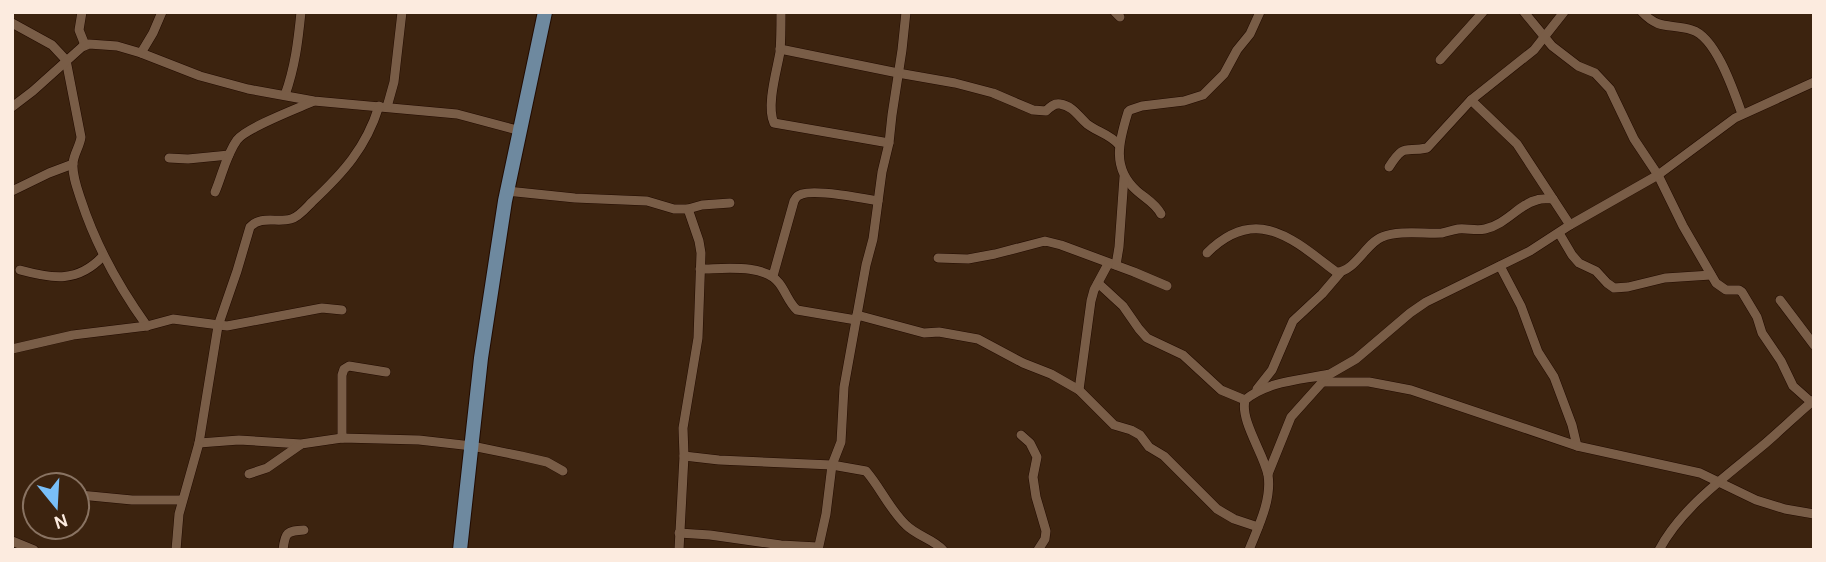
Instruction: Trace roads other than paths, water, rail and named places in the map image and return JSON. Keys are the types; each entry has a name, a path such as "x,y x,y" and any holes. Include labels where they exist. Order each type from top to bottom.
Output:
{"main road":[{"path":"460,550 481,358 508,191 545,12"}],"street":[{"path":"82,12 79,30 85,46"},
{"path":"141,52 162,12"},
{"path":"285,95 297,55 301,12"},
{"path":"176,550 182,500 199,443 218,326 250,227 254,222 262,220 293,219 335,181 358,153 383,107 398,57 402,12"},
{"path":"781,12 780,49 772,90 771,119 774,123 890,143"},
{"path":"679,533 818,548 826,514 832,465 843,432 844,387 873,239 882,172 890,143 906,12"},
{"path":"1079,390 1091,301 1119,247 1124,177 1119,145 1130,110 1195,98 1211,88 1224,74 1237,50 1250,34 1260,12"},
{"path":"1440,60 1483,12"},
{"path":"1524,12 1543,38 1568,60 1595,73 1610,89 1634,139 1658,175 1711,275 1722,288 1739,289 1742,292 1793,386 1812,401 1718,482 1681,518 1659,550"},
{"path":"1389,167 1395,156 1404,150 1427,148 1471,100 1534,50 1564,12"},
{"path":"1642,12 1654,23 1693,30 1707,40 1727,75 1742,114"},
{"path":"12,23 51,45 66,60 81,137 73,164 75,180 103,256 114,278 147,326"},
{"path":"12,107 85,46 117,46 141,52 200,76 248,89 314,101 457,114 521,131"},
{"path":"780,49 955,83 993,93 1040,111 1060,104 1072,109 1089,126 1110,136 1119,145"},
{"path":"1249,550 1266,502 1268,474 1291,417 1327,378 1356,359 1426,302 1530,251 1658,175 1718,128 1742,114 1814,82"},
{"path":"1471,100 1517,144 1570,225"},
{"path":"215,192 238,138 314,101"},
{"path":"169,158 229,155"},
{"path":"12,191 73,164"},
{"path":"1124,177 1135,190 1156,205 1161,214"},
{"path":"508,191 600,200 647,201 674,209 730,203"},
{"path":"773,276 798,195 832,194 878,201"},
{"path":"1268,474 1244,409 1245,400 1272,370 1293,321 1340,273 1382,236 1484,229 1501,223 1532,201 1553,199"},
{"path":"679,550 683,428 698,338 701,253 688,209"},
{"path":"1207,253 1236,232 1258,228 1278,232 1340,273"},
{"path":"1559,233 1579,263 1597,271 1614,288 1665,278 1711,275"},
{"path":"938,258 968,259 1045,241 1167,286"},
{"path":"20,270 59,278 84,272 103,256"},
{"path":"1500,266 1521,306 1538,352 1554,377 1577,446"},
{"path":"700,269 767,273 773,276 797,310 856,317 924,333 939,332 978,339 1079,390 1114,425 1140,435 1147,445 1164,456 1217,509 1234,519 1258,527"},
{"path":"1098,284 1123,306 1147,338 1183,355 1221,390 1245,400"},
{"path":"1780,300 1814,345"},
{"path":"12,349 73,334 147,326 178,319 218,326 322,308 342,310"},
{"path":"342,438 344,369 349,366 386,372"},
{"path":"1255,392 1274,385 1327,378 1411,390 1577,446 1700,473 1756,500 1814,514"},
{"path":"1021,435 1030,443 1037,457 1033,477 1046,531 1045,539 1038,550"},
{"path":"199,443 250,440 301,444 342,438 419,440 472,446 547,462 563,471"},
{"path":"249,474 267,468 301,444"},
{"path":"684,456 730,461 832,465 868,473 903,523 943,550"},
{"path":"91,496 132,500 182,500"},
{"path":"284,550 286,535 304,530"},
{"path":"12,541 34,550"}]}
